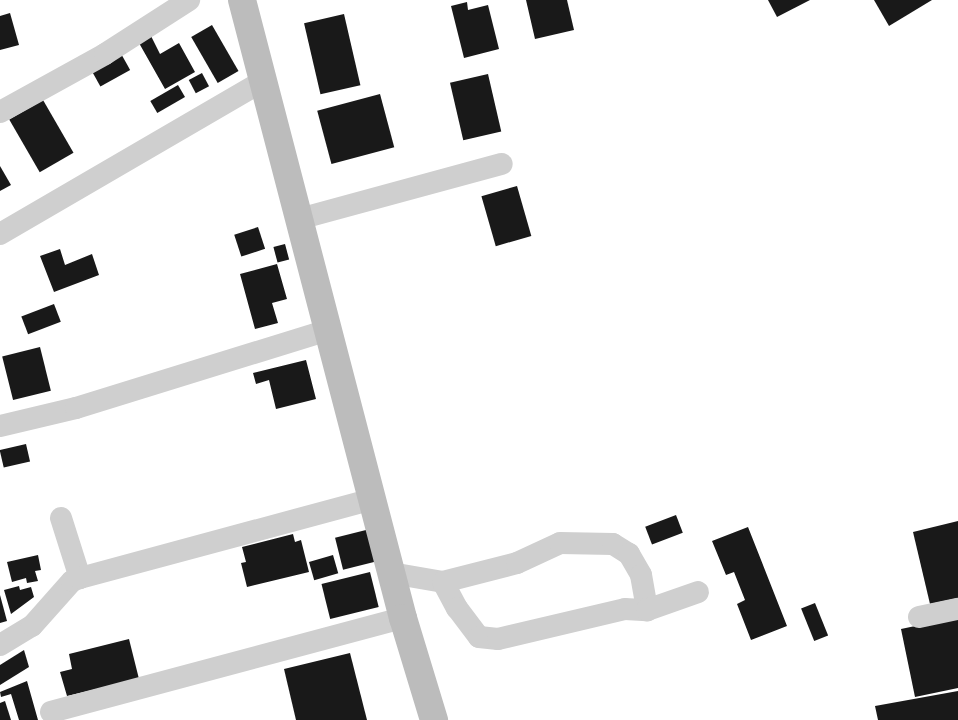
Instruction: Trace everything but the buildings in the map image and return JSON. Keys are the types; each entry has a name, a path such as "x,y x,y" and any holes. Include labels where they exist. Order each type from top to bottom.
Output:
{"main road":[{"path":"242,0 391,573 434,720"}],"street":[{"path":"0,112 105,54 189,0"},
{"path":"0,234 263,81"},
{"path":"299,219 502,164"},
{"path":"0,426 76,408 328,330"},
{"path":"0,645 32,626 72,581 372,499"},
{"path":"61,518 80,578"},
{"path":"391,573 444,582 517,563 560,543 613,544 629,554 641,575 647,610"},
{"path":"444,582 457,608 479,636 498,639 625,609 647,610 698,592"},
{"path":"919,617 958,609"},
{"path":"51,712 403,618"}]}
